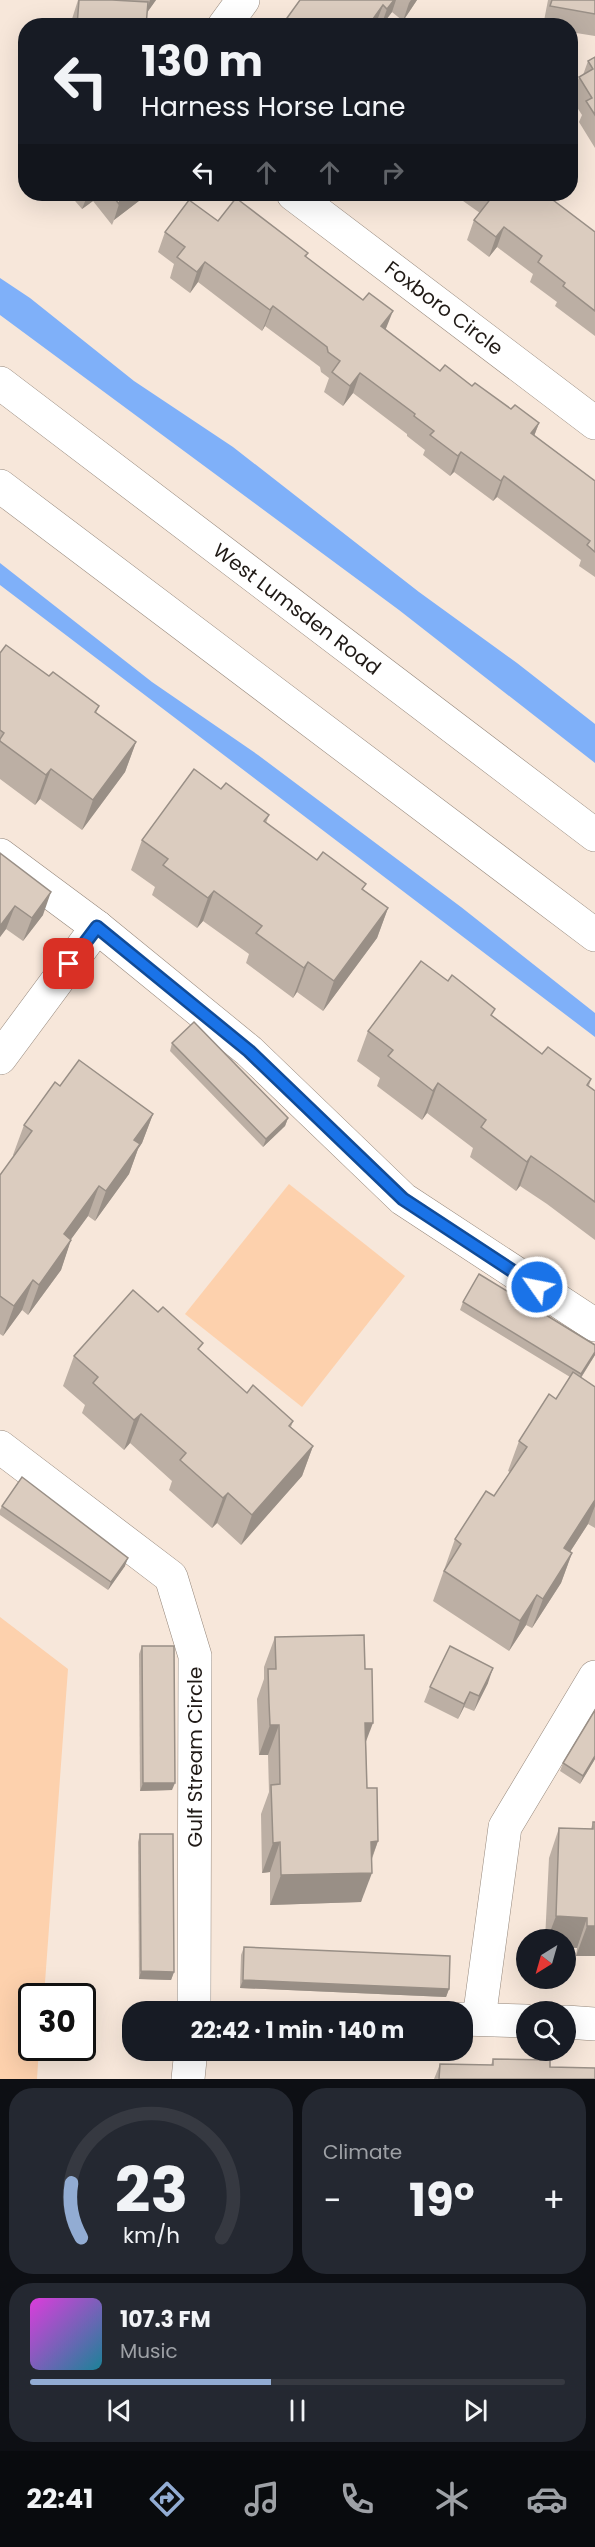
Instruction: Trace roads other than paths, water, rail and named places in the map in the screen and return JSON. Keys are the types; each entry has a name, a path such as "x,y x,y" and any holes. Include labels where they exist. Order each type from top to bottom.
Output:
{"street":[{"path":"230,18 243,0"},
{"name":"Foxboro Circle","path":"301,201 595,423"},
{"name":"West Lumsden Road","path":"0,383 595,835"},
{"path":"0,486 595,935"},
{"path":"0,855 97,927 249,1051 403,1199 595,1325"},
{"path":"0,1058 97,927"},
{"name":"Gulf Stream Circle","path":"0,1447 171,1576 195,1656 194,2001"},
{"path":"473,2003 505,1827 595,1677"},
{"path":"473,2019 516,2021"},
{"path":"576,2023 595,2024"},
{"path":"188,2079 190,2061"}],"water":[{"path":"0,278 30,298 134,381 233,447 419,592 517,663 595,724 595,763 399,610 0,315"},
{"path":"0,563 152,682 258,755 461,907 595,1013 595,1037 0,585"}]}
